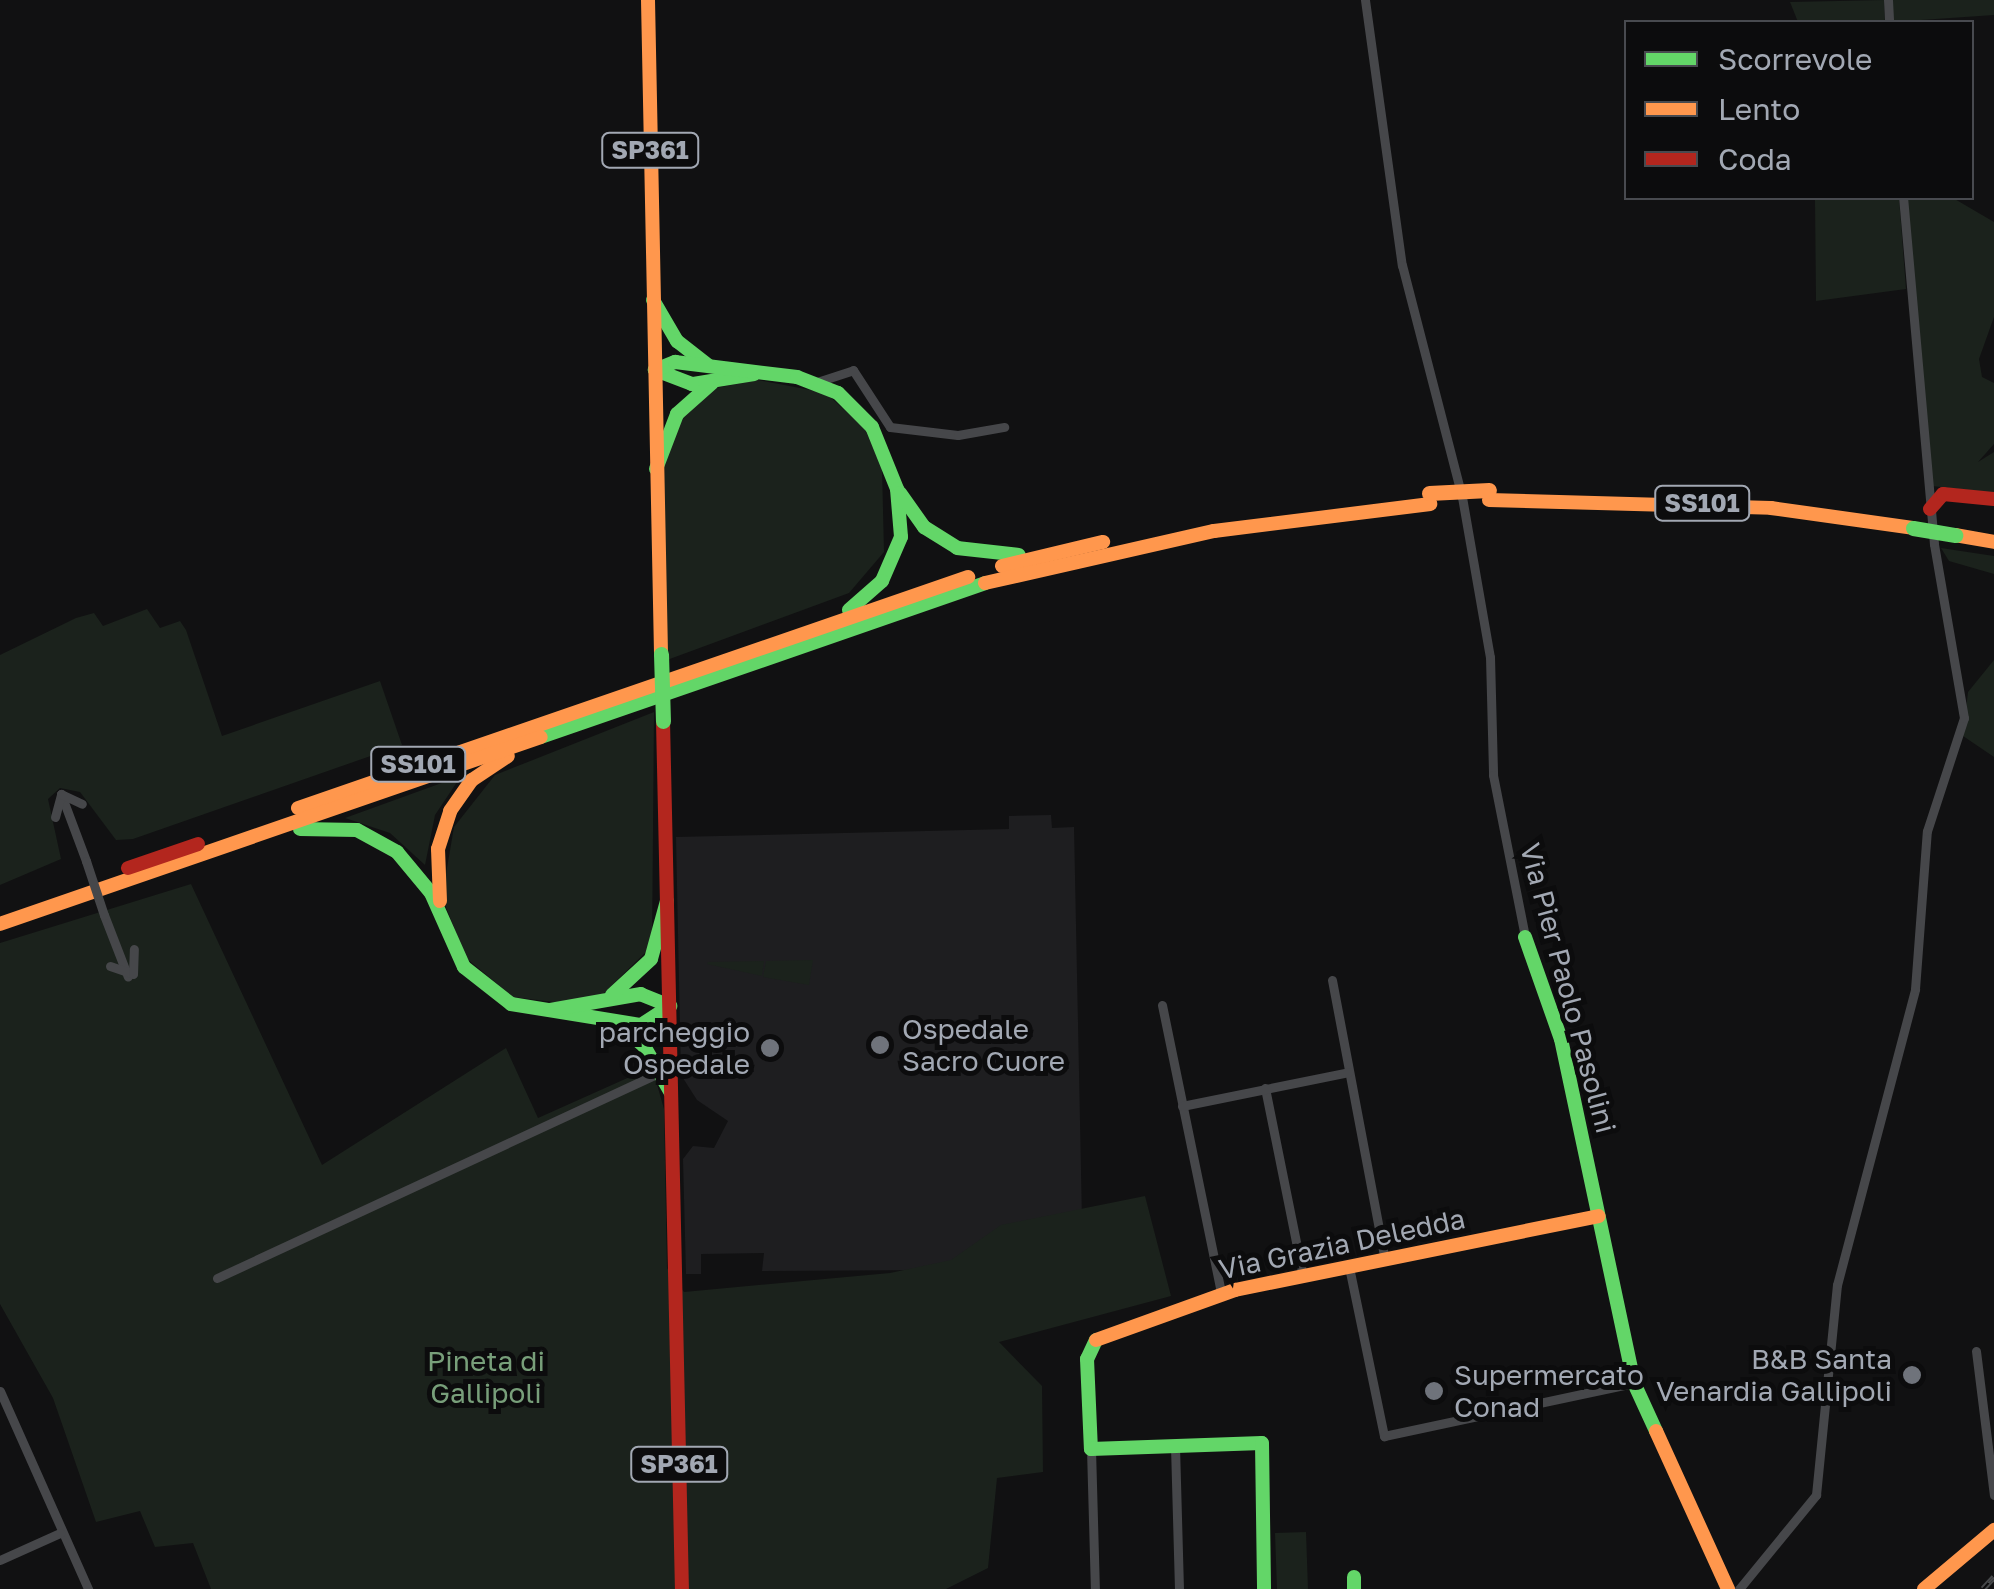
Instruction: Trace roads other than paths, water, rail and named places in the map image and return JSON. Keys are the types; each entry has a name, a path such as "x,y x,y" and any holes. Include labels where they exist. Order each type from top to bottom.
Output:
{"main road":[{"name":"SP361","path":"648,0 682,1589"},
{"path":"653,300 676,341 708,366"},
{"path":"655,370 708,366 817,382 872,427 897,489 924,527 957,548 994,556 1054,551"},
{"path":"655,370 712,383 754,374"},
{"path":"656,469 678,414 712,383"},
{"path":"836,619 895,558 897,489"},
{"path":"1930,509 1944,494 1994,500"},
{"name":"SS101","path":"0,913 836,619 1054,551 1430,499 1489,495 1752,506 1994,532"},
{"name":"SS101","path":"0,924 624,707 1052,566 1214,530 1430,499"},
{"name":"SS101","path":"1955,530 1994,542"},
{"path":"456,954 436,866 460,794 498,760 624,707"},
{"path":"160,870 295,830 357,830 420,875 456,954 500,999 550,1010 650,1024 670,1006 648,994 550,1010"},
{"path":"590,1004 651,959 667,900"},
{"name":"Via Pier Paolo Pasolini","path":"1526,937 1562,1039 1634,1383 1728,1589"},
{"path":"610,1020 660,1072 671,1093"},
{"name":"Via Grazia Deledda","path":"1091,1450 1087,1359 1098,1335 1221,1293 1599,1216"},
{"path":"1091,1450 1262,1443 1264,1589"},
{"path":"1924,1589 1994,1530"}],"street":[{"name":"Via Pier Paolo Pasolini","path":"1365,0 1402,264 1462,497 1490,657 1493,775 1526,937"},
{"path":"1739,1589 1816,1496 1836,1285 1916,989 1927,831 1964,718 1930,509 1903,200"},
{"path":"817,382 853,370 890,427 958,435 1004,427"},
{"path":"62,794 82,804"},
{"path":"55,817 62,794"},
{"path":"62,794 128,976"},
{"path":"128,976 134,949"},
{"path":"110,966 128,976"},
{"path":"1332,980 1385,1260"},
{"path":"1162,1005 1221,1293"},
{"path":"216,1278 660,1072"},
{"path":"1182,1106 1349,1072"},
{"path":"1266,1088 1303,1276"},
{"path":"1349,1267 1384,1436 1634,1383"},
{"path":"1976,1351 1994,1495"},
{"path":"0,1391 88,1589"},
{"path":"1175,1446 1179,1589"},
{"path":"1091,1450 1095,1589"},
{"path":"0,1560 60,1533"}],"railway":[{"path":"1983,1589 1994,1577"}],"place":[{"name":"Ospedale Sacro Cuore","path":"880,1045"},
{"name":"parcheggio Ospedale","path":"770,1048"},
{"name":"B&B Santa Venardia Gallipoli","path":"1912,1375"},
{"name":"Supermercato Conad","path":"1434,1391"}],"park label":[{"name":"Pineta di Gallipoli","path":"486,1377"}]}
